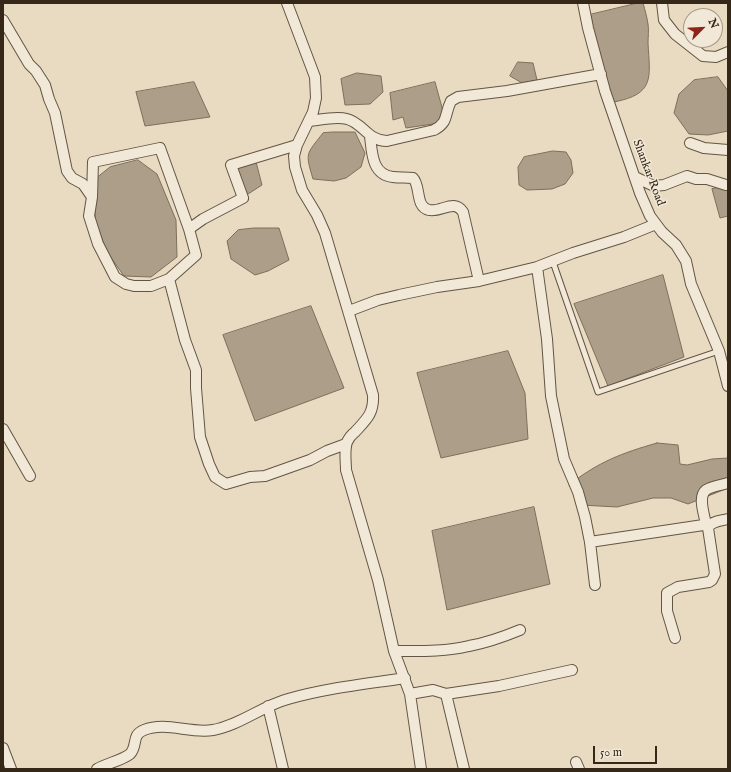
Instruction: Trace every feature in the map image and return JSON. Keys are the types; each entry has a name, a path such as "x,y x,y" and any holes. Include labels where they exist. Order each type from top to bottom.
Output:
{"street":[{"path":"287,3 315,77 316,98 313,112 297,145 294,156 295,167 302,190 317,215 325,233 373,395 374,406 370,416 349,438 346,444 346,470 378,580 394,651 410,694 421,769"},
{"name":"Shankar Road","path":"583,3 588,28 605,91 635,177 650,216 662,232 676,245 686,261 697,298 723,356 727,381"},
{"path":"662,3 664,20 675,34 703,56 716,56 728,52"},
{"path":"3,20 29,64 36,71 45,85 55,113 67,171 72,178 82,184 92,197"},
{"path":"309,121 338,118 347,119 360,127 370,136 380,141 387,142 434,130 441,126 444,123 451,101 458,97 507,91 601,74"},
{"path":"370,136 373,160 378,169 384,175 412,178 416,183 421,204 424,208 429,210 458,206 463,212 478,281"},
{"path":"690,143 704,148 728,150"},
{"path":"189,229 203,219 242,198 231,166 297,145"},
{"path":"160,148 189,229 196,255 169,278 151,286 134,286 126,284 115,276 98,244 89,216 92,197 94,162 160,148"},
{"path":"635,177 654,186 664,185 687,176 696,179 707,179 728,185"},
{"path":"348,311 378,300 422,290 478,281 537,267 553,262 572,253 624,237 656,224"},
{"path":"537,267 547,339 551,396 564,459 578,492 585,517 590,542 595,585"},
{"path":"169,278 185,340 196,370 200,437 215,477 226,484 250,477 265,476 310,460 346,444"},
{"path":"3,429 30,476"},
{"path":"675,638 667,611 667,593 678,587 710,582 716,574 708,532 708,524 702,499 706,490 728,484"},
{"path":"590,542 708,524 728,519"},
{"path":"394,651 440,650 467,647 491,641 520,630"},
{"path":"410,694 433,690 446,694 499,686 572,670"},
{"path":"97,769 129,754 134,749 135,739 143,730 160,726 185,730 212,730 228,726 268,706 288,699 317,692 405,678"},
{"path":"446,694 464,769"},
{"path":"268,706 283,769"},
{"path":"3,748 11,769"}],"lane":[{"path":"553,262 598,392 723,356"}],"shaded area":[{"path":"643,3 647,16 649,75 647,83 637,94 627,99 614,102 585,16"},
{"path":"518,62 533,63 537,80 522,83 510,76"},
{"path":"357,73 381,76 383,92 370,104 345,105 341,79"},
{"path":"718,77 728,91 728,131 708,135 689,134 674,113 679,94 694,80"},
{"path":"194,82 210,117 145,126 136,92"},
{"path":"435,82 446,122 406,128 403,117 393,120 390,93"},
{"path":"355,132 365,153 361,167 346,178 334,181 313,179 308,158 310,150 323,133"},
{"path":"553,151 566,152 571,160 573,173 565,184 552,189 527,190 519,185 518,167 524,157"},
{"path":"255,158 262,185 245,196 232,165"},
{"path":"138,160 157,174 176,220 177,257 151,277 124,276 107,252 95,220 95,179 110,167"},
{"path":"728,187 728,216 720,218 712,189"},
{"path":"254,228 279,228 289,260 268,271 255,275 231,259 227,241 238,230"},
{"path":"663,275 684,357 608,386 574,304"},
{"path":"311,306 344,388 255,421 223,335"},
{"path":"508,351 525,393 528,439 441,458 417,373"},
{"path":"657,443 678,445 680,464 687,465 712,459 728,458 728,488 688,504 671,498 653,498 617,507 581,505 569,485 600,464"},
{"path":"534,507 550,584 447,610 432,531"}]}
